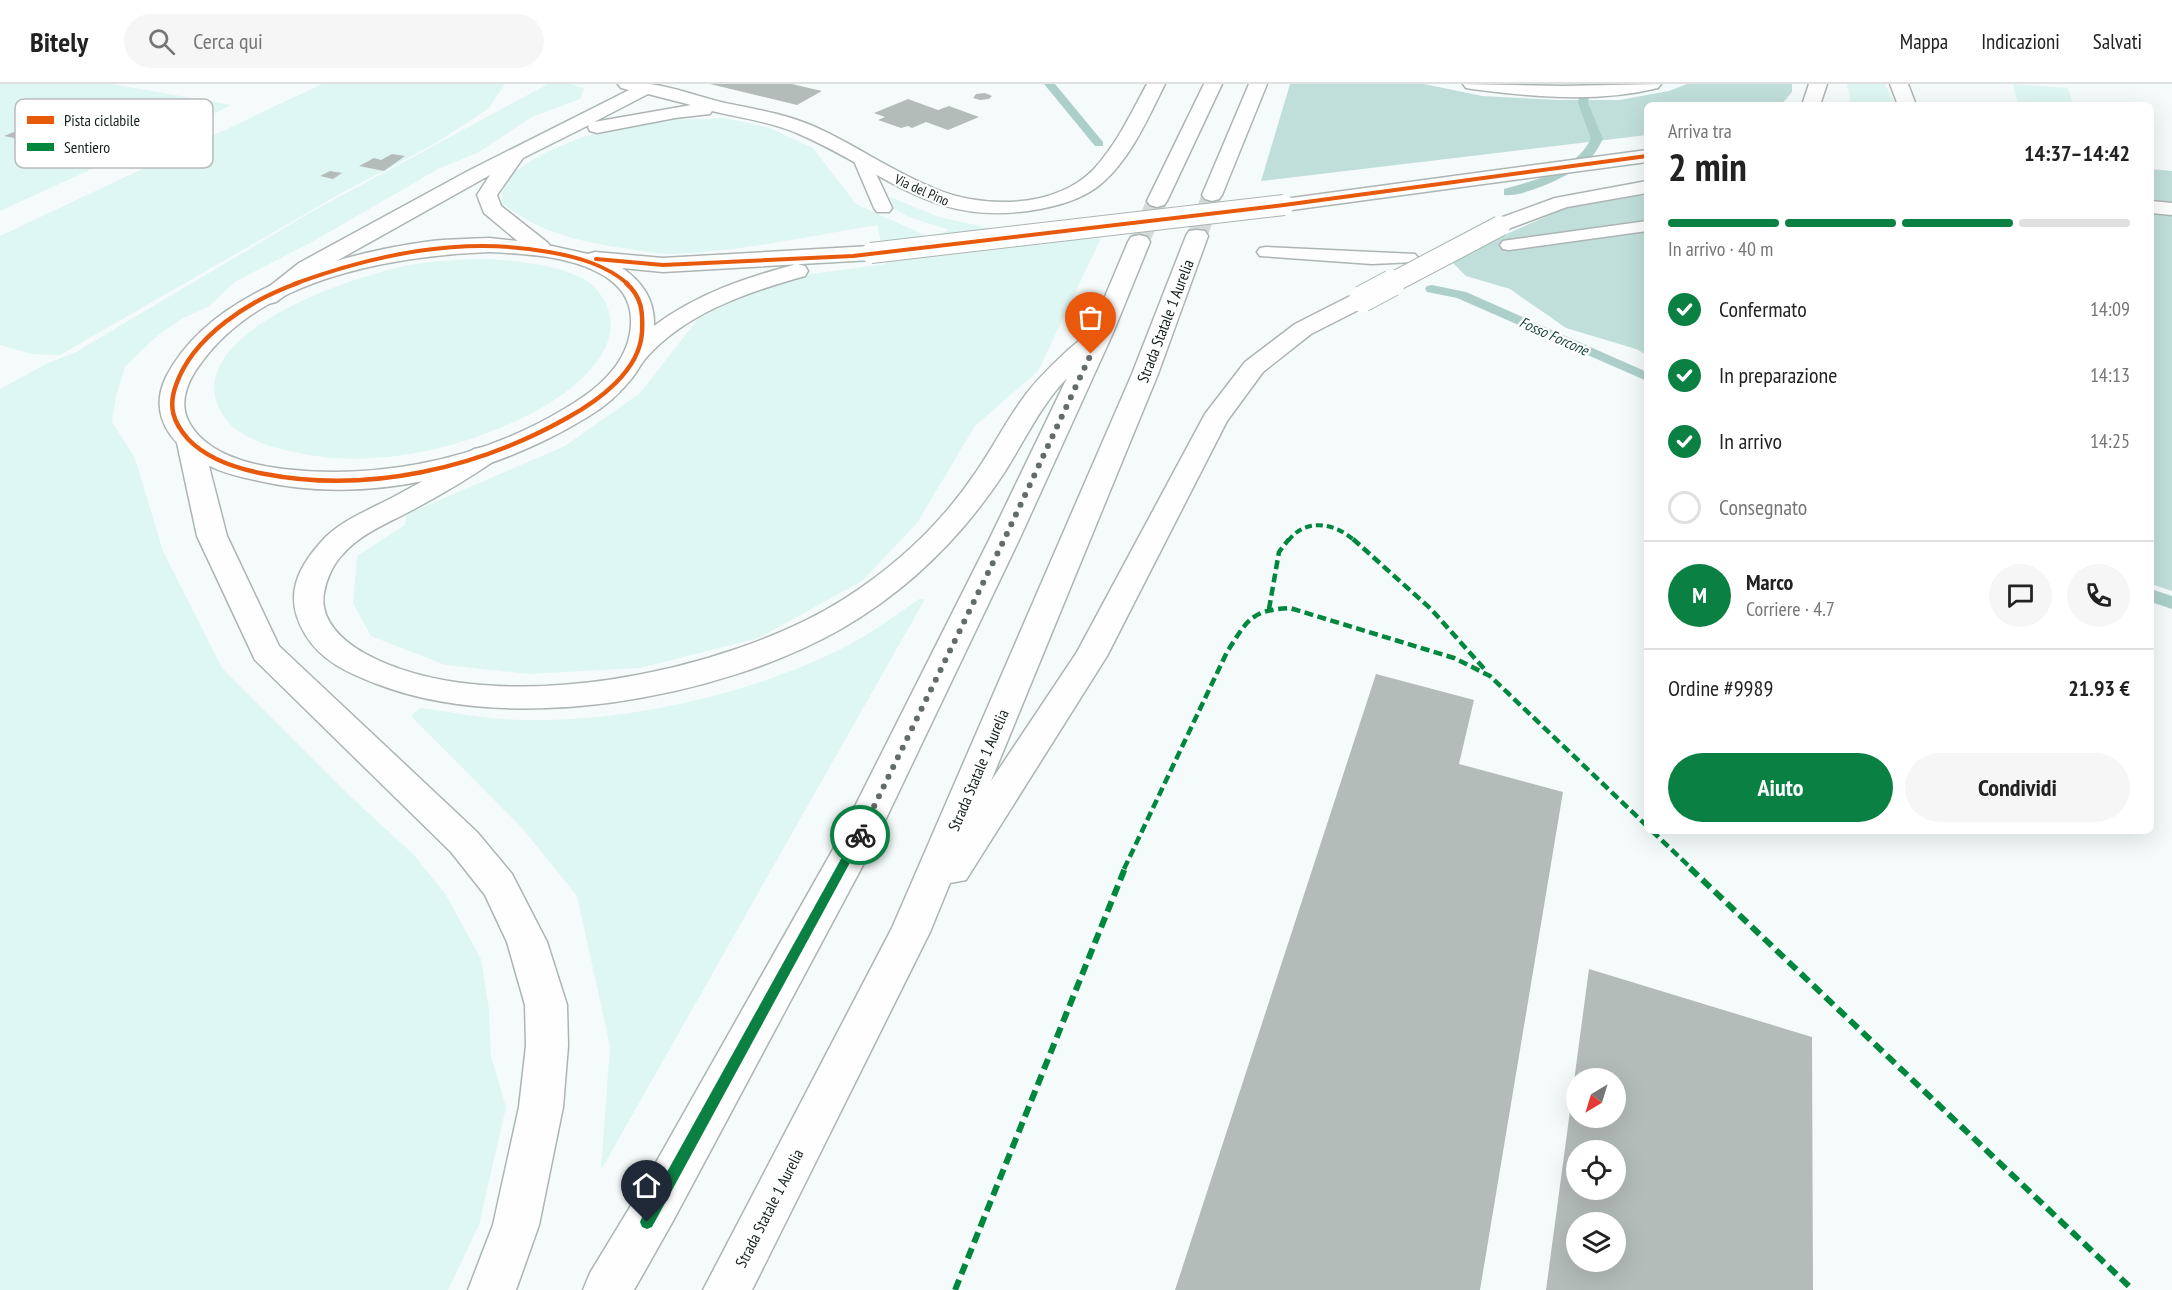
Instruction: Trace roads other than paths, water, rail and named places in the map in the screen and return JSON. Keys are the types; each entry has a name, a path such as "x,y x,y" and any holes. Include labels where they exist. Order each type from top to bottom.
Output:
{"main road":[{"name":"Via del Pino","path":"627,84 774,119 815,134 930,197 953,204 985,209 1033,205 1068,194 1100,175 1125,140 1156,84"},
{"path":"1157,201 1213,84"},
{"path":"1212,195 1258,84"},
{"path":"1472,84 1531,91 1580,91 1652,84"},
{"path":"1812,102 1818,84"},
{"path":"1899,84 1906,102"},
{"path":"492,1290 516,1225 541,1107 547,1046 546,1005 527,942 499,885 464,842 266,652 212,536 190,443 172,416 174,385 192,353 225,323 268,297 307,268 647,88"},
{"path":"540,248 491,208 487,195 501,174 528,149 571,133 623,121 688,110 734,110"},
{"path":"268,297 320,275 388,256 434,248 489,245 540,248 578,256 663,265 862,254 1284,205 1644,156"},
{"path":"910,932 1008,786 1091,656 1214,420 1254,367 1303,329 1362,299 1504,235 1563,202 1644,188"},
{"path":"2154,207 2172,209"},
{"name":"Strada Statale 1 Aurelia","path":"727,1290 910,932 1141,384 1197,236"},
{"path":"607,1290 657,1205 851,852 1004,540 1101,333 1139,242"},
{"path":"190,443 215,459 237,467 288,479 335,480 384,477 435,469 484,455 538,434 583,408 617,381 638,353 680,319 721,297 768,279 862,254"},
{"path":"578,256 614,272 642,304 646,322 638,353"},
{"path":"484,455 451,478 362,526 332,547 314,578 307,597 315,625 333,651 384,677 449,693 514,698 566,696 638,688 686,677 800,637 883,589 945,530 985,480 1019,420 1042,390 1101,333"}],"lane":[{"path":"862,161 883,208"},
{"path":"1504,235 1644,226"},
{"path":"1266,252 1409,258"}],"waterway":[{"path":"1049,84 1099,144"},
{"path":"1508,192 1559,174 1582,160 1591,150 1597,139 1583,103 1586,84"},
{"name":"Fosso Forcone","path":"1432,289 1461,295 1644,376"},
{"name":"Fosso Forcone","path":"2154,596 2172,603"}],"tunnel":[{"path":"1197,236 1212,195"},
{"path":"1139,242 1157,201"}]}
